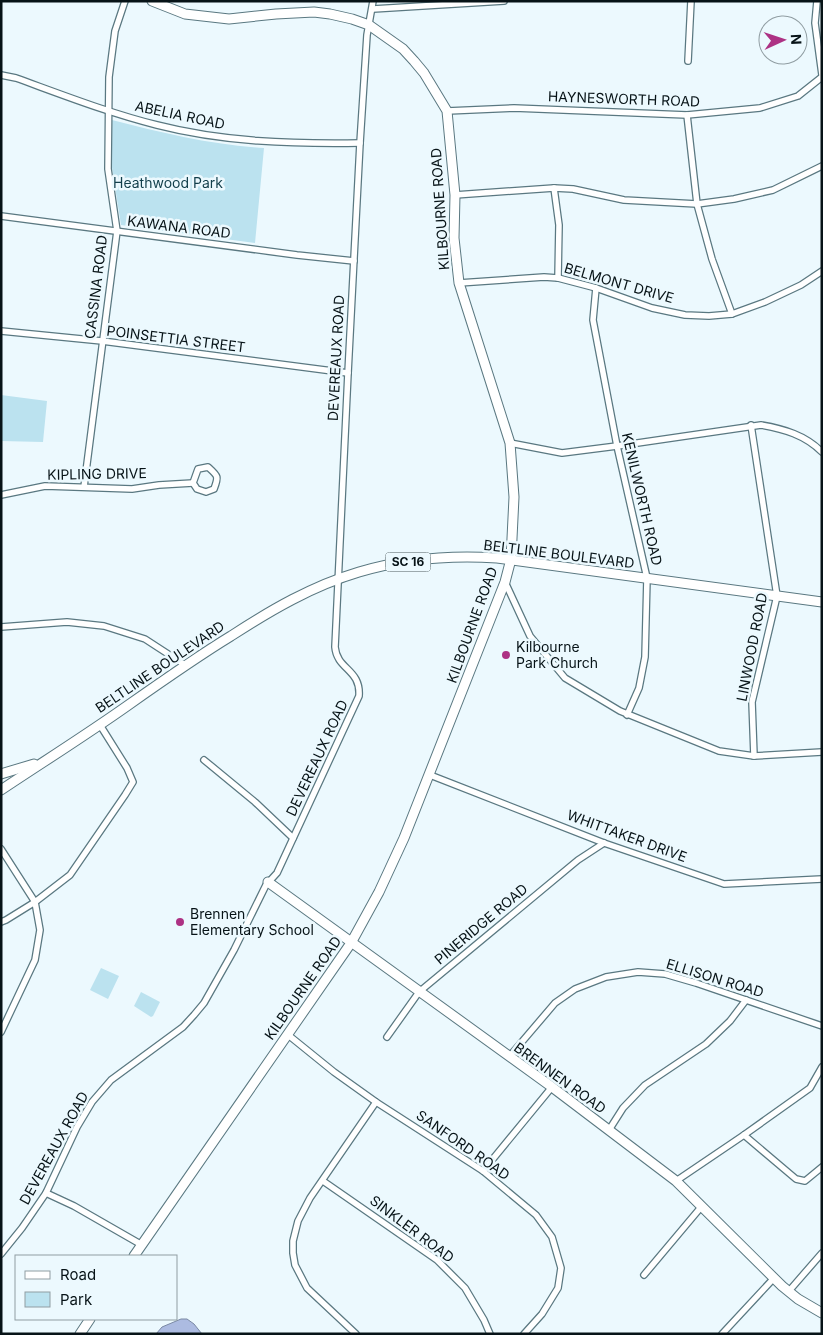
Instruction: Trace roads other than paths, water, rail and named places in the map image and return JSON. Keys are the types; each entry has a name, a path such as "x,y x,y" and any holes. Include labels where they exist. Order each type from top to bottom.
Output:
{"street":[{"name":"CASSINA ROAD","path":"84,487 116,232 108,169 108,77 115,31 126,1"},
{"name":"KILBOURNE ROAD","path":"135,1255 351,943 396,856 430,775 505,582 511,560 514,497 510,443 459,283 454,238 455,195 447,111 424,73 403,49 369,25 336,15 314,12 229,19 184,14 152,1"},
{"name":"DEVEREAUX ROAD","path":"1,1254 46,1193 77,1127 100,1092 111,1080 182,1027 204,1003 234,950 268,882 277,873 359,696 357,680 354,674 339,660 336,652 360,143 367,35 374,1"},
{"path":"373,9 504,1"},
{"path":"688,60 691,1"},
{"path":"817,1 815,23 822,76"},
{"name":"ABELIA ROAD","path":"1,75 16,78 108,111 157,125 239,140 293,143 360,143"},
{"name":"HAYNESWORTH ROAD","path":"447,111 514,108 687,116 760,108 798,96 822,76"},
{"path":"687,116 697,204 712,259 732,314"},
{"path":"455,195 554,188 573,189 624,200 697,204 734,200 773,190 822,166"},
{"path":"554,188 559,225 558,278"},
{"name":"KAWANA ROAD","path":"1,216 354,261"},
{"name":"BELMONT DRIVE","path":"459,283 544,277 558,278 596,288 652,308 685,315 709,316 732,314 765,302 801,286 822,271"},
{"name":"KENILWORTH ROAD","path":"596,288 593,320 617,446 648,578 644,657 639,688 627,715"},
{"name":"POINSETTIA STREET","path":"1,331 102,341 348,374"},
{"name":"LINWOOD ROAD","path":"751,425 777,596 752,702 754,756"},
{"path":"510,443 562,453 761,425 780,428 795,434 813,444 822,452"},
{"name":"KIPLING DRIVE","path":"208,467 217,475 218,479 214,489 206,492 197,489 193,483 198,469 208,467"},
{"name":"KIPLING DRIVE","path":"1,495 45,486 132,489 193,483"},
{"name":"BELTLINE BOULEVARD","path":"46,760 100,725 185,665 279,606 338,579 380,567 415,560 470,557 511,560 822,602"},
{"path":"505,582 530,636 565,678 627,715 719,751 754,756 822,752"},
{"path":"1,627 68,622 104,626 146,639 185,665"},
{"path":"1,922 35,902 70,875 133,782 127,768 100,725"},
{"name":"SC 16","path":"1,774 46,760"},
{"name":"SC 16","path":"1,790 46,760"},
{"path":"204,760 255,802 293,838"},
{"name":"WHITTAKER DRIVE","path":"430,775 604,843 724,884 822,879"},
{"name":"PINERIDGE ROAD","path":"387,1037 419,992 578,860 604,843"},
{"path":"1,849 35,902 40,930 35,960 1,1032"},
{"name":"BRENNEN ROAD","path":"268,882 552,1087 676,1181 788,1291 798,1299 821,1311"},
{"name":"ELLISON ROAD","path":"509,1057 555,1003 575,989 606,977 638,972 665,974 696,982 822,1026"},
{"path":"609,1130 623,1108 645,1085 706,1044 730,1021 746,1000"},
{"name":"SANFORD ROAD","path":"287,1034 334,1072 376,1102 483,1171 536,1215 552,1237 561,1268 558,1288 542,1314 524,1334"},
{"path":"676,1181 810,1088 822,1067"},
{"path":"483,1171 552,1087"},
{"path":"356,1334 307,1288 295,1265 293,1241 298,1220 310,1198 376,1102"},
{"path":"744,1135 796,1179 805,1181 822,1167"},
{"name":"SINKLER ROAD","path":"323,1181 437,1260 465,1288 490,1334"},
{"path":"46,1193 74,1206 142,1245"},
{"path":"644,1275 702,1206"},
{"path":"788,1291 822,1253"},
{"path":"722,1334 774,1278"},
{"path":"80,1334 89,1320"}],"place":[{"name":"Kilbourne Park Church","path":"506,655"},
{"name":"Brennen Elementary School","path":"180,922"}],"park label":[{"name":"Heathwood Park","path":"168,183"}]}
